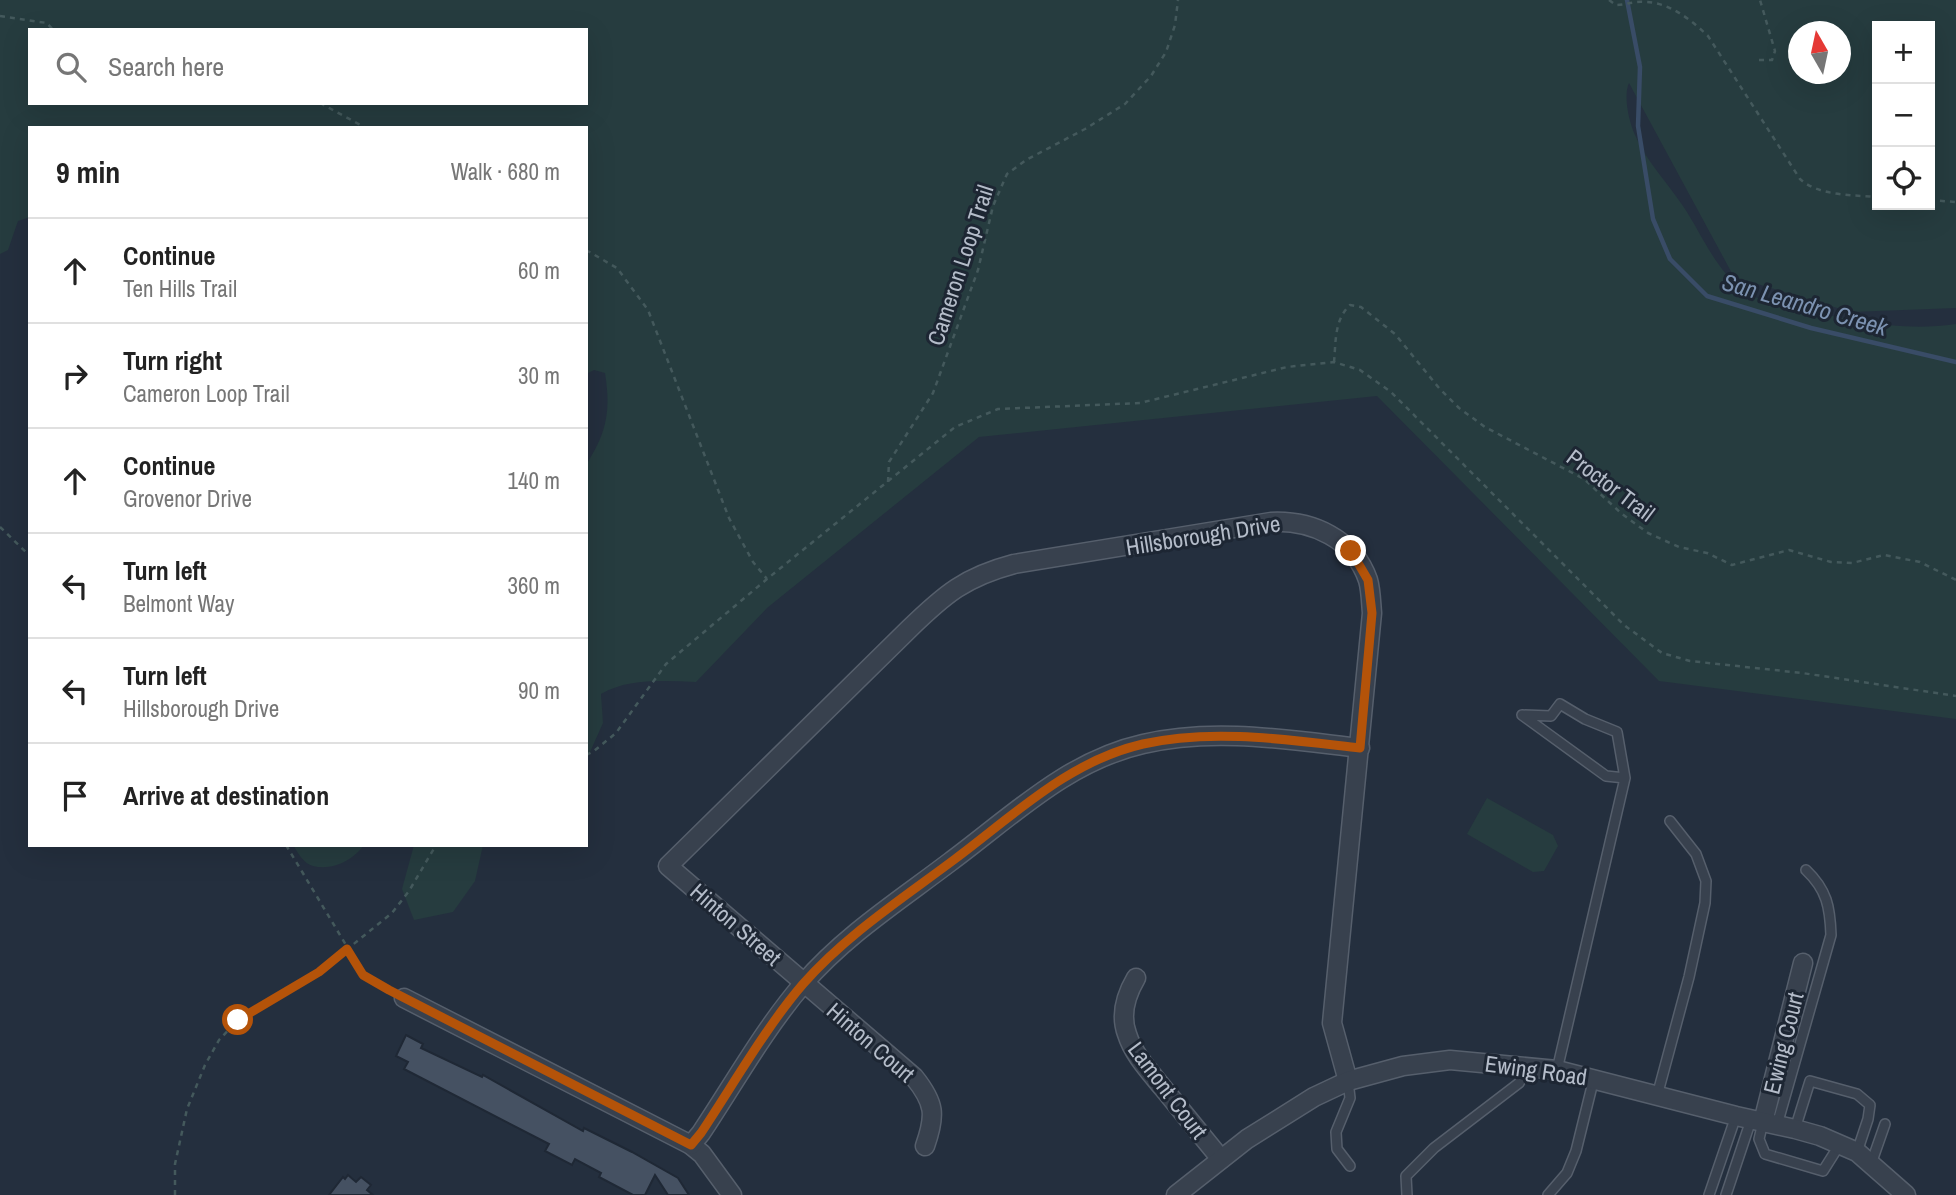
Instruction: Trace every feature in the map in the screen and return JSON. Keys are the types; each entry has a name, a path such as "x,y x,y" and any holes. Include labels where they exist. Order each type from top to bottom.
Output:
{"street":[{"name":"Hillsborough Drive","path":"668,866 943,596 974,577 1014,564 1272,522 1291,521 1326,531 1351,551 1368,580 1372,613 1332,1023 1348,1081"},
{"path":"691,1145 804,983 845,943 1056,781 1097,759 1141,744 1201,735 1360,748"},
{"name":"Hinton Street","path":"668,866 804,983"},
{"name":"Ewing Court","path":"1757,1121 1803,963"},
{"name":"Lamont Court","path":"1136,978 1125,1005 1126,1034 1141,1060 1221,1159"},
{"name":"Hinton Court","path":"804,983 897,1062 923,1088 930,1099 933,1112 932,1127 925,1146"},
{"path":"404,998 691,1145 702,1154 732,1195"},
{"name":"Ewing Road","path":"1176,1195 1221,1159 1293,1109 1348,1081 1403,1066 1450,1060 1557,1070 1795,1129 1840,1144 1864,1158 1906,1195"}],"lane":[{"path":"1557,1070 1625,778 1617,732 1585,719 1560,704 1551,716 1522,715 1606,776 1625,778"},
{"path":"1657,1096 1689,977 1705,903 1706,881 1696,854 1670,821"},
{"path":"1726,1195 1831,935 1821,883 1806,870"},
{"path":"1407,1195 1406,1176 1434,1148 1519,1083 1529,1066"},
{"path":"1548,1195 1567,1173 1576,1151 1594,1078"},
{"path":"1348,1081 1350,1098 1336,1132 1337,1149 1350,1166"},
{"path":"1795,1129 1810,1081 1857,1094 1870,1105 1864,1158"},
{"path":"1757,1121 1759,1139 1765,1154 1823,1171 1840,1144"},
{"path":"1709,1195 1757,1121"},
{"path":"1864,1158 1885,1124"}],"path":[{"name":"Cameron Loop Trail","path":"888,482 889,462 933,393 978,270 993,206 1007,174 1026,160 1085,130 1125,104 1151,76 1166,52 1175,25 1178,0"},
{"path":"1609,0 1619,5 1639,2 1661,4 1690,19 1708,36 1807,186 1818,190 1872,196"},
{"path":"1759,60 1772,60 1775,51 1760,0"},
{"path":"0,16 47,23 51,28"},
{"path":"324,105 362,126"},
{"path":"1935,200 1956,202"},
{"path":"588,251 617,268 649,310 729,518 753,562 766,579"},
{"name":"Proctor Trail","path":"1334,362 1342,313 1349,306 1361,307 1395,334 1438,388 1459,408 1485,427 1584,479 1647,533 1679,547 1707,553 1731,565 1789,550 1831,562 1852,563 1884,555 1920,562 1956,580"},
{"path":"0,527 28,554"},
{"path":"287,847 363,975 404,998"},
{"path":"175,1195 175,1164 187,1108 219,1040 238,1020 319,972 392,913 409,891 435,847"}],"green space":[{"path":"0,0 1956,0 1956,308 1851,312 1734,277 1629,83 1627,95 1631,123 1645,154 1683,206 1726,274 1746,292 1774,303 1860,321 1917,327 1956,324 1956,719 1659,681 1377,396 979,437 767,608 696,682 635,683 601,694 603,723 588,757 588,461 603,431 608,399 605,373 594,370 588,373 588,126 28,126 28,218 18,221 8,250 0,254"},
{"path":"1487,798 1553,835 1558,846 1544,871 1533,872 1467,834"},
{"path":"294,847 362,847 335,866 313,866 302,858"},
{"path":"413,847 483,847 475,881 453,912 414,920 402,889"}],"building":[{"path":"406,1035 423,1044 421,1048 482,1077 483,1075 583,1131 584,1128 678,1178 689,1195 668,1195 655,1175 645,1195 633,1195 599,1177 601,1173 575,1159 572,1165 545,1151 549,1144 404,1069 408,1062 396,1056"},
{"path":"348,1175 356,1182 361,1177 371,1185 367,1190 373,1195 329,1195 343,1177 345,1179"}],"waterway":[{"name":"San Leandro Creek","path":"1627,0 1640,67 1638,126 1653,219 1670,259 1707,296 1811,328 1956,362"}],"route":[{"path":"238,1020 319,972 347,949 363,975 389,990 691,1145 790,1000 821,965 901,899 1056,781 1117,751 1189,736 1213,735 1360,748 1372,613 1368,580 1351,551"}]}
